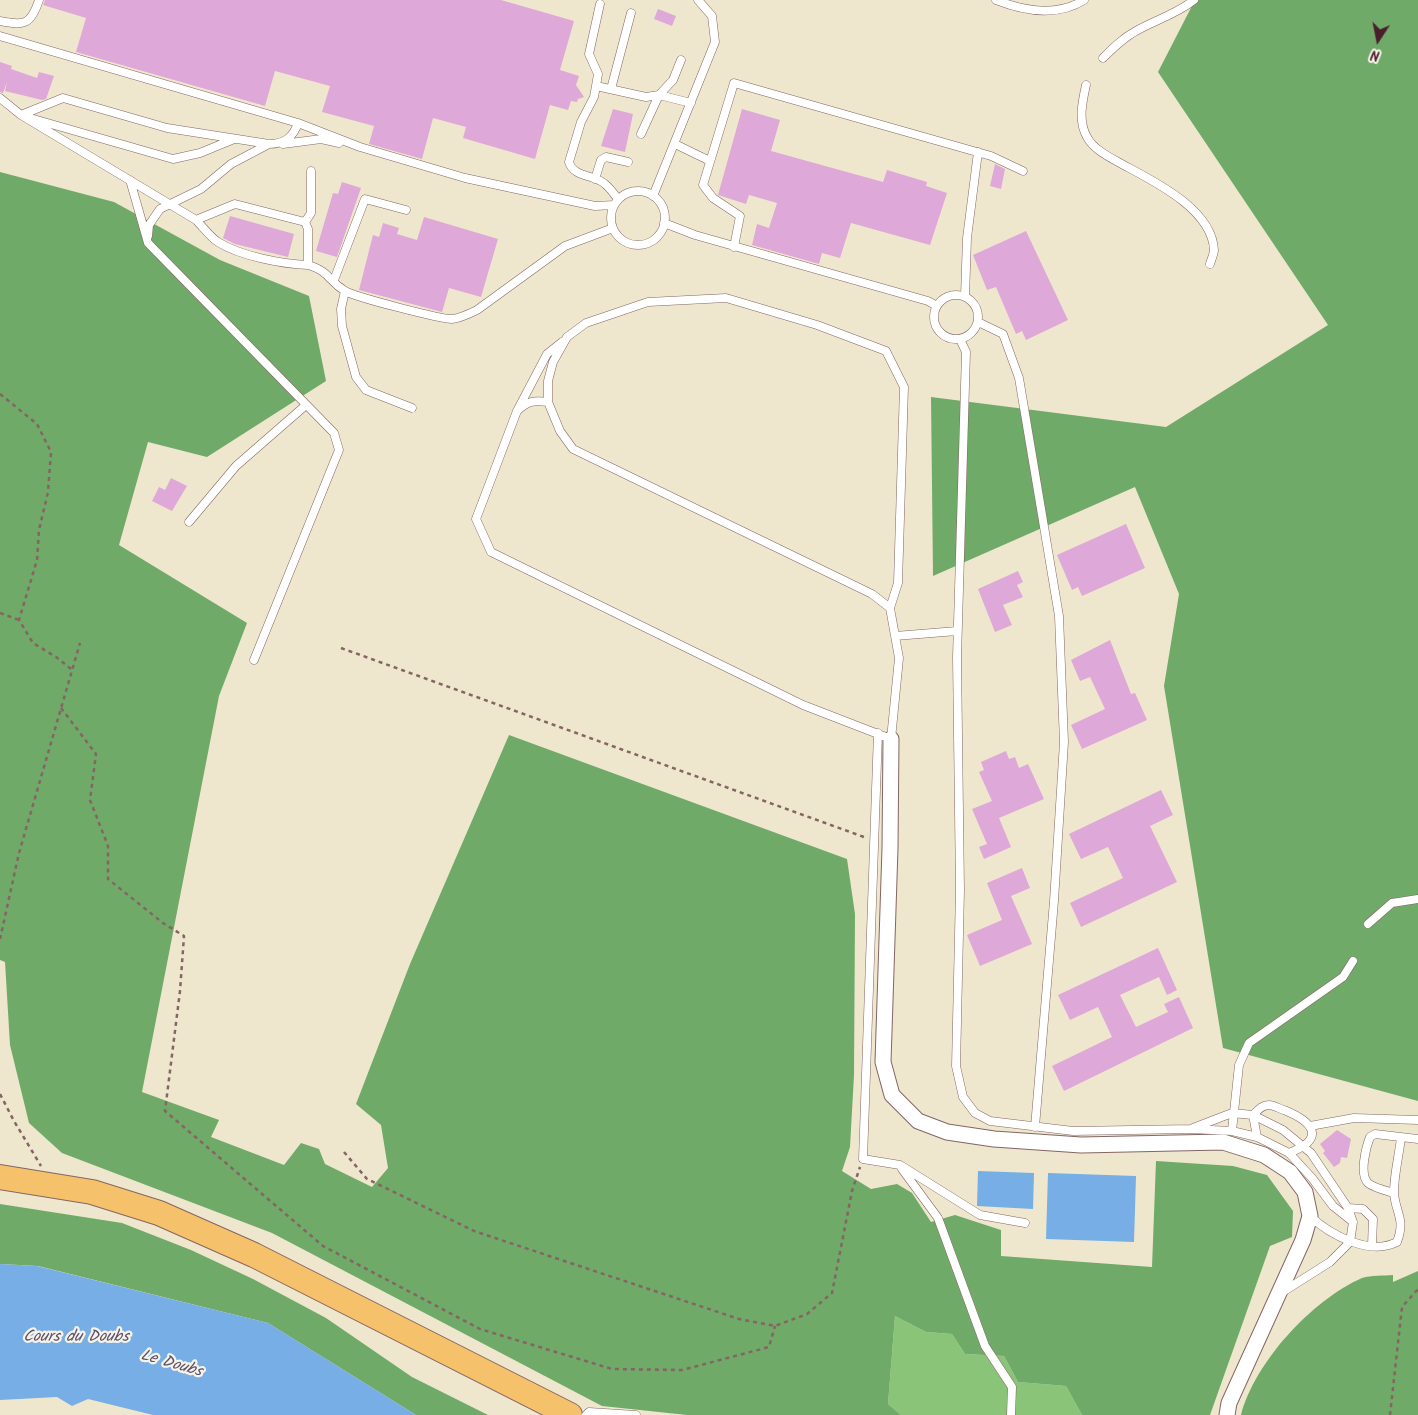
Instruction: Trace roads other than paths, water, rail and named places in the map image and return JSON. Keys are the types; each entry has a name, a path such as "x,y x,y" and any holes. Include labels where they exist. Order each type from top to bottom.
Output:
{"main road":[{"path":"0,1177 92,1192 159,1213 254,1255 570,1415"},
{"path":"0,1189 26,1192 114,1211 176,1232 269,1275 543,1415"}],"street":[{"path":"885,736 883,1062 892,1095 918,1121 947,1132 994,1139 1081,1145 1223,1142 1264,1155 1290,1172 1305,1192 1310,1216 1303,1240 1229,1403 1227,1415"}],"lane":[{"path":"0,21 18,25 25,23 36,10 39,0"},
{"path":"654,196 716,42 712,16 698,0"},
{"path":"996,0 1029,10 1046,10 1066,9 1084,0"},
{"path":"1103,58 1119,42 1135,31 1185,7 1194,0"},
{"path":"21,115 63,98 167,128 234,139 279,144 321,139 360,147 474,180 595,206 616,202 632,191 639,191 654,196 663,208 664,223 656,238 640,244 624,241 613,228 611,220 616,202 604,182 577,172 571,168 569,162 581,122 594,97 598,74 589,54 600,4"},
{"path":"611,90 631,12"},
{"path":"0,36 298,123 360,147"},
{"path":"642,134 658,95 668,87 681,60"},
{"path":"734,247 740,216 713,198 703,185 734,83 978,152 1023,171"},
{"path":"596,86 646,97 658,95 691,103"},
{"path":"1086,86 1081,120 1087,138 1104,154 1147,178 1198,214 1207,228 1214,250 1210,264"},
{"path":"0,98 21,115 171,203 196,220 216,241 228,247 278,262 308,265 321,269 345,291 451,319 477,310 565,246 613,228"},
{"path":"21,115 173,159 200,153 234,139"},
{"path":"279,144 289,139 295,132 298,123"},
{"path":"148,242 149,225 160,209 201,189 231,164 269,144"},
{"path":"675,144 710,161"},
{"path":"965,297 967,238 978,152"},
{"path":"595,179 601,160 606,157 628,162"},
{"path":"305,222 311,213 311,171"},
{"path":"130,180 148,242 334,433 340,450 254,660"},
{"path":"334,280 365,199 406,210"},
{"path":"196,220 235,204 305,222"},
{"path":"305,222 308,229 308,265"},
{"path":"664,223 734,247 928,301 937,306"},
{"path":"345,291 340,309 342,326 356,377 366,390 412,408"},
{"path":"952,295 965,297 975,304 979,316 978,322 971,333 960,339 953,339 940,332 934,320 937,306 946,297 952,295"},
{"path":"885,736 803,705 491,552 476,519 517,411 547,354 586,323 648,302 726,298 817,326 886,352 904,387 898,583 890,608 899,658 885,736 874,840 863,1159 900,1165 980,1215 1025,1223"},
{"path":"978,322 1003,334 1018,378 1059,616 1064,742 1053,911 1035,1126"},
{"path":"568,337 553,362 548,381 548,402 560,431 573,449 872,594 890,608"},
{"path":"960,339 966,352 957,631 960,890 956,1066 963,1097 975,1113 990,1121 1073,1131 1191,1129 1232,1131 1257,1137 1289,1153 1312,1178 1333,1206 1353,1222"},
{"path":"517,411 527,403 535,400 548,402"},
{"path":"189,522 236,466 306,405"},
{"path":"895,636 957,631"},
{"path":"1368,924 1392,903 1418,899"},
{"path":"1232,1131 1232,1113 1239,1065 1249,1043 1343,977 1353,961"},
{"path":"1253,1115 1260,1108 1270,1105 1307,1121 1310,1126 1311,1139 1305,1147 1289,1153"},
{"path":"1191,1129 1232,1113 1253,1115 1283,1130 1305,1147 1348,1208 1353,1222 1350,1242 1330,1262 1279,1294"},
{"path":"1253,1115 1257,1137"},
{"path":"1310,1126 1354,1118 1418,1120"},
{"path":"1394,1193 1369,1184 1365,1178 1367,1143 1370,1137 1376,1134 1418,1139"},
{"path":"1310,1216 1320,1225 1350,1242 1390,1246 1397,1242 1401,1232 1400,1214 1394,1193 1401,1138"},
{"path":"900,1165 938,1218 985,1346 1012,1387 1011,1415"},
{"path":"1348,1208 1363,1210 1373,1219 1372,1245"},
{"path":"586,1415 589,1412 636,1415"}],"water":[{"path":"978,1171 1034,1173 1033,1209 977,1206"},
{"path":"1048,1173 1136,1176 1134,1242 1046,1239"},
{"name":"Cours du Doubs","path":"0,1264 37,1266 268,1323 416,1415 153,1415 88,1399 72,1406 57,1397 0,1400"}],"water label":[{"name":"Le Doubs","path":"171,1365"}]}
